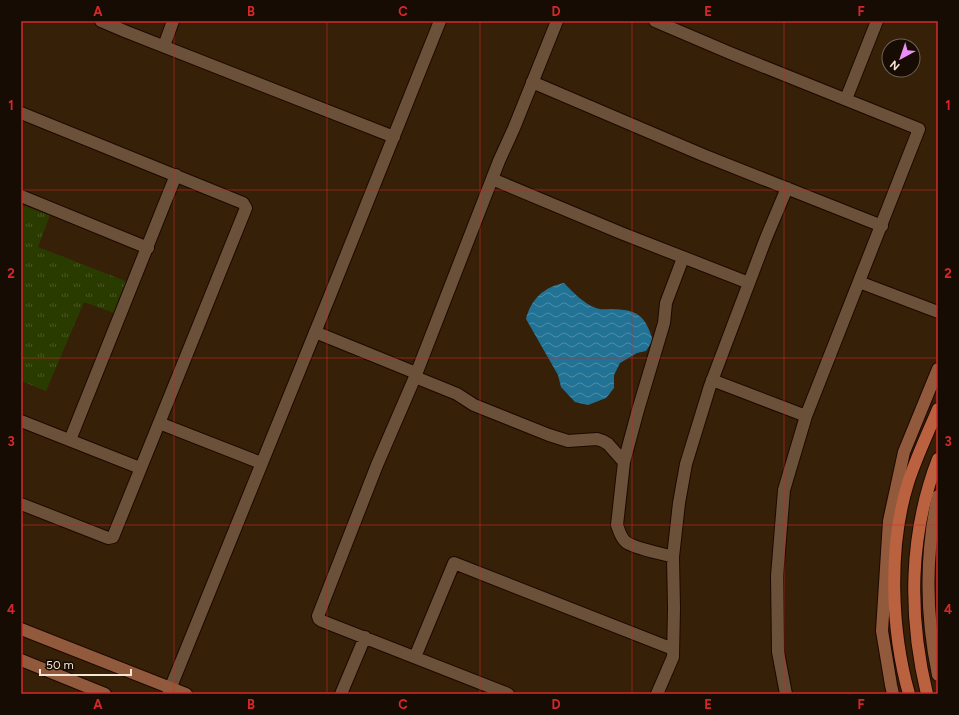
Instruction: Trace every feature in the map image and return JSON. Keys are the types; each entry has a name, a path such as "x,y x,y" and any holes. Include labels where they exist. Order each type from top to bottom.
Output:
{"main road":[{"path":"909,694 901,660 896,612 895,565 899,521 909,482 938,409"},
{"path":"927,694 916,636 914,583 915,560 922,510 930,478 938,458"}],"street":[{"path":"102,21 394,137"},
{"path":"164,46 173,21"},
{"path":"169,691 440,21"},
{"path":"508,694 322,621 318,616 378,465 416,375 492,179 557,21"},
{"path":"656,21 730,53 919,129 806,416 784,490 777,576 778,652 786,694"},
{"path":"846,99 877,21"},
{"path":"532,82 703,155 882,226"},
{"path":"21,113 243,203 246,208 113,537 111,538 21,504"},
{"path":"70,440 176,175"},
{"path":"492,179 683,258 748,283"},
{"path":"657,694 673,657 673,557 677,516 686,464 712,380 748,283 787,188"},
{"path":"21,196 148,248"},
{"path":"673,557 626,542 620,534 617,525 624,462 664,323 666,303 683,258"},
{"path":"859,282 938,312"},
{"path":"315,332 416,375 457,394 474,405 549,435 568,441 603,441 608,444 624,462"},
{"path":"893,694 882,631 889,521 904,452 938,369"},
{"path":"712,380 806,416"},
{"path":"21,421 140,468"},
{"path":"159,423 261,463"},
{"path":"938,496 931,540 929,584 932,639 938,675"},
{"path":"416,657 454,562 673,649"},
{"path":"21,629 169,691 186,694"},
{"path":"341,694 365,637"},
{"path":"21,660 105,694"}],"green space":[{"path":"21,205 50,215 38,247 128,282 114,313 84,302 46,391 21,381"}],"water":[{"path":"564,283 583,301 591,306 601,309 634,312 639,315 650,331 653,340 646,351 637,353 620,363 614,375 614,388 606,398 588,405 575,402 561,387 558,375 526,319 531,306 539,295 550,288"}]}
